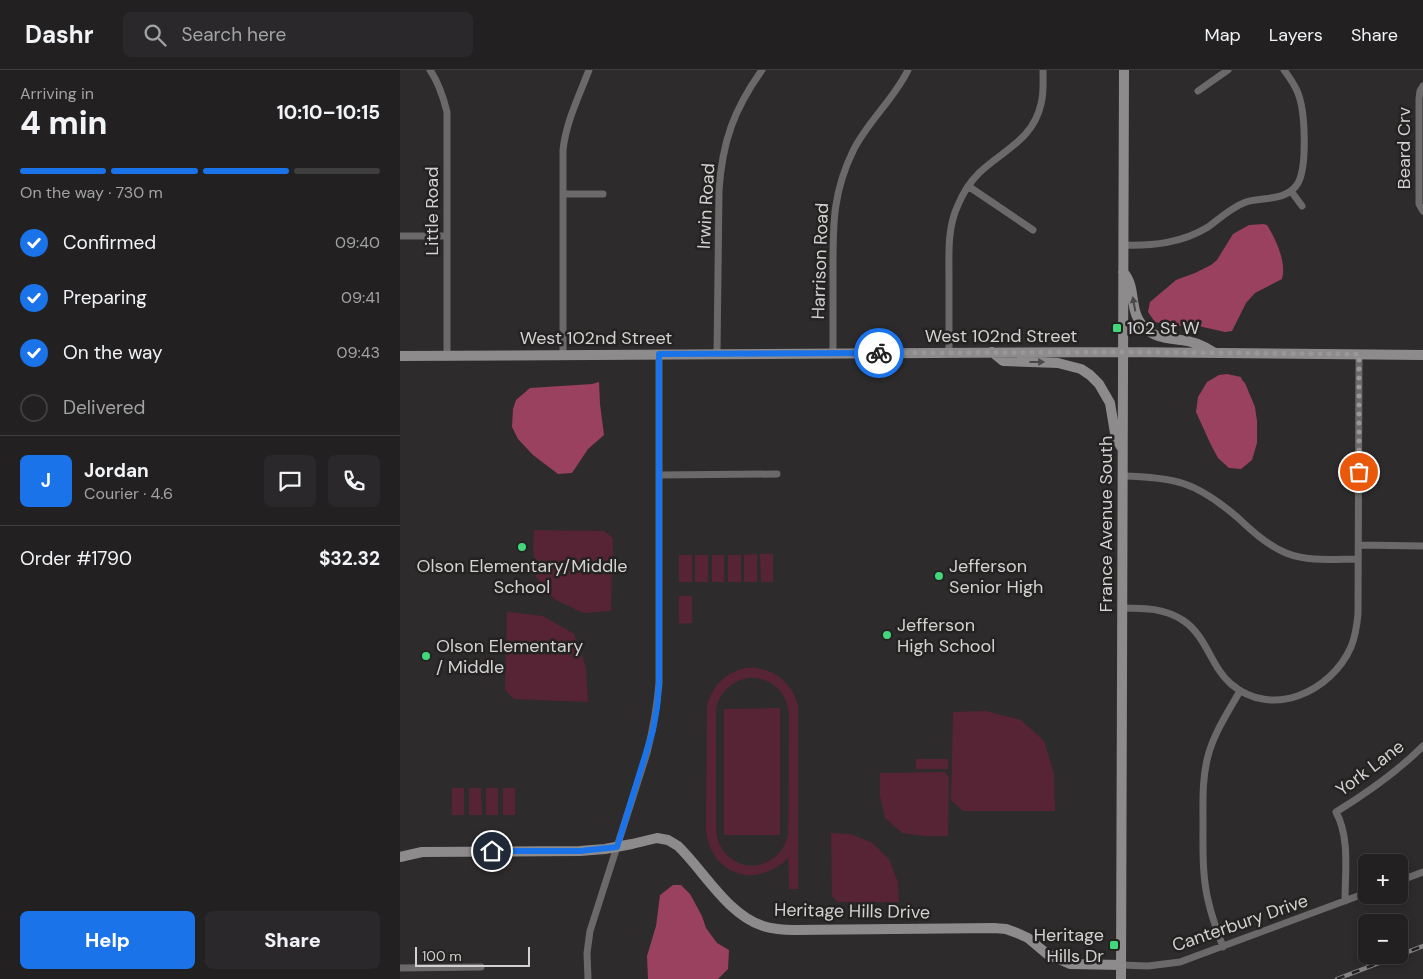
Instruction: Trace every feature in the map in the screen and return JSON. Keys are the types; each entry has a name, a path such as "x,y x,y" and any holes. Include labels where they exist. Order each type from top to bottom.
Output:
{"street":[{"name":"Little Road","path":"430,70 444,96 447,112 447,355"},
{"path":"563,355 564,137 589,70"},
{"name":"Irwin Road","path":"717,354 719,191 721,168 731,125 740,104 762,70"},
{"name":"Harrison Road","path":"833,353 834,214 838,191 845,169 855,148 867,128 895,92 908,70"},
{"path":"949,353 950,234 957,206 968,186 977,175 991,162 1024,138 1038,116 1042,103 1043,70"},
{"name":"France Avenue South","path":"1121,979 1124,70"},
{"path":"1198,91 1228,70"},
{"path":"1123,245 1158,244 1175,241 1206,227 1246,202 1282,196 1297,185 1303,169 1304,123 1299,95 1293,82 1284,70"},
{"name":"Beard Crv","path":"1423,86 1418,99 1418,196 1419,204 1423,211"},
{"path":"968,186 1033,230"},
{"path":"1291,191 1302,206"},
{"path":"563,194 603,194"},
{"path":"400,236 447,236"},
{"path":"1123,272 1129,280 1138,320 1145,328 1157,336 1193,342 1214,353"},
{"path":"992,352 1003,361 1058,363 1081,369 1090,375 1099,384 1110,403 1116,439 1122,449"},
{"name":"West 102nd Street","path":"400,356 992,352 1423,355"},
{"path":"588,979 587,953 590,931 647,753 657,707 659,683 659,354"},
{"path":"1122,608 1158,610 1172,614 1184,621 1195,630 1203,641 1220,672 1229,683 1254,698 1268,700 1288,699 1304,694 1319,686 1332,675 1350,650 1356,631 1358,614 1359,354"},
{"path":"659,475 777,474"},
{"path":"1122,476 1164,478 1196,488 1225,507 1272,546 1287,553 1312,559 1358,559"},
{"path":"1359,545 1423,546"},
{"path":"1223,947 1208,904 1204,878 1203,789 1206,764 1214,740 1240,691"},
{"name":"York Lane","path":"1346,901 1346,844 1341,822 1336,812 1387,778 1423,746"},
{"name":"Heritage Hills Drive","path":"400,857 422,852 580,851 617,847 657,838 668,840 678,846 735,909 747,919 762,926 794,930 1006,929 1028,938 1047,954 1070,964 1121,965"},
{"path":"1408,878 1423,872"},
{"name":"Canterbury Drive","path":"1121,965 1148,966 1180,962 1358,896"},
{"path":"400,968 481,968"}],"shaded area":[{"path":"1249,225 1267,225 1282,258 1282,279 1255,293 1246,303 1232,331 1225,332 1194,325 1171,326 1155,322 1148,312 1150,302 1176,280 1211,265 1217,260 1233,234"},
{"path":"1227,374 1241,377 1255,407 1257,443 1252,460 1241,469 1229,468 1218,458 1196,412 1198,397 1207,382 1219,375"},
{"path":"599,382 604,435 588,449 572,473 558,474 533,455 518,439 512,427 513,409 516,400 530,388"},
{"path":"534,530 604,531 613,538 611,611 583,613 554,599 536,577 533,547"},
{"path":"757,554 757,582 744,582 744,555"},
{"path":"760,554 773,554 773,582 761,582"},
{"path":"679,555 692,555 692,582 679,582"},
{"path":"695,555 708,555 708,582 695,582"},
{"path":"712,555 724,555 724,582 712,582"},
{"path":"728,555 741,555 741,582 728,582"},
{"path":"679,596 692,596 692,623 679,624"},
{"path":"507,612 543,616 574,634 586,667 588,702 514,699 505,690"},
{"path":"755,668 779,677 791,689 798,706 798,889 789,889 788,858 775,868 749,875 737,873 725,867 709,845 706,829 707,706 712,692 720,681 738,670","holes":["747,678 770,682 776,687 785,698 788,706 788,835 782,849 773,859 761,864 749,865 737,862 727,855 720,844 716,829 716,708 720,697 731,685"]},
{"path":"780,708 780,835 724,835 724,709"},
{"path":"986,711 1021,720 1044,741 1054,773 1055,811 963,811 951,800 953,712"},
{"path":"916,759 948,759 948,769 916,769"},
{"path":"945,772 949,777 948,836 902,833 885,818 880,796 880,773"},
{"path":"452,788 464,788 464,815 452,815"},
{"path":"469,788 481,788 482,815 469,815"},
{"path":"486,788 498,788 498,815 486,815"},
{"path":"503,788 515,788 515,815 503,815"},
{"path":"831,833 850,834 871,842 889,859 898,882 899,902 838,902 832,896"},
{"path":"673,885 681,885 690,894 706,928 717,943 729,950 728,969 718,979 648,979 647,956 656,926 660,895"}],"railway":[{"path":"1337,979 1423,946"}],"way so far":[{"path":"879,353 1122,352 1359,354 1359,472"}],"place":[{"name":"102 St W","path":"1117,328"},
{"name":"Olson Elementary/Middle School","path":"522,547"},
{"name":"Jefferson Senior High","path":"939,576"},
{"name":"Jefferson High School","path":"887,635"},
{"name":"Olson Elementary / Middle","path":"426,656"},
{"name":"Heritage Hills Dr","path":"1114,945"}],"route":[{"path":"492,851 580,851 617,847 647,753 657,707 659,683 659,354 879,353"}]}
